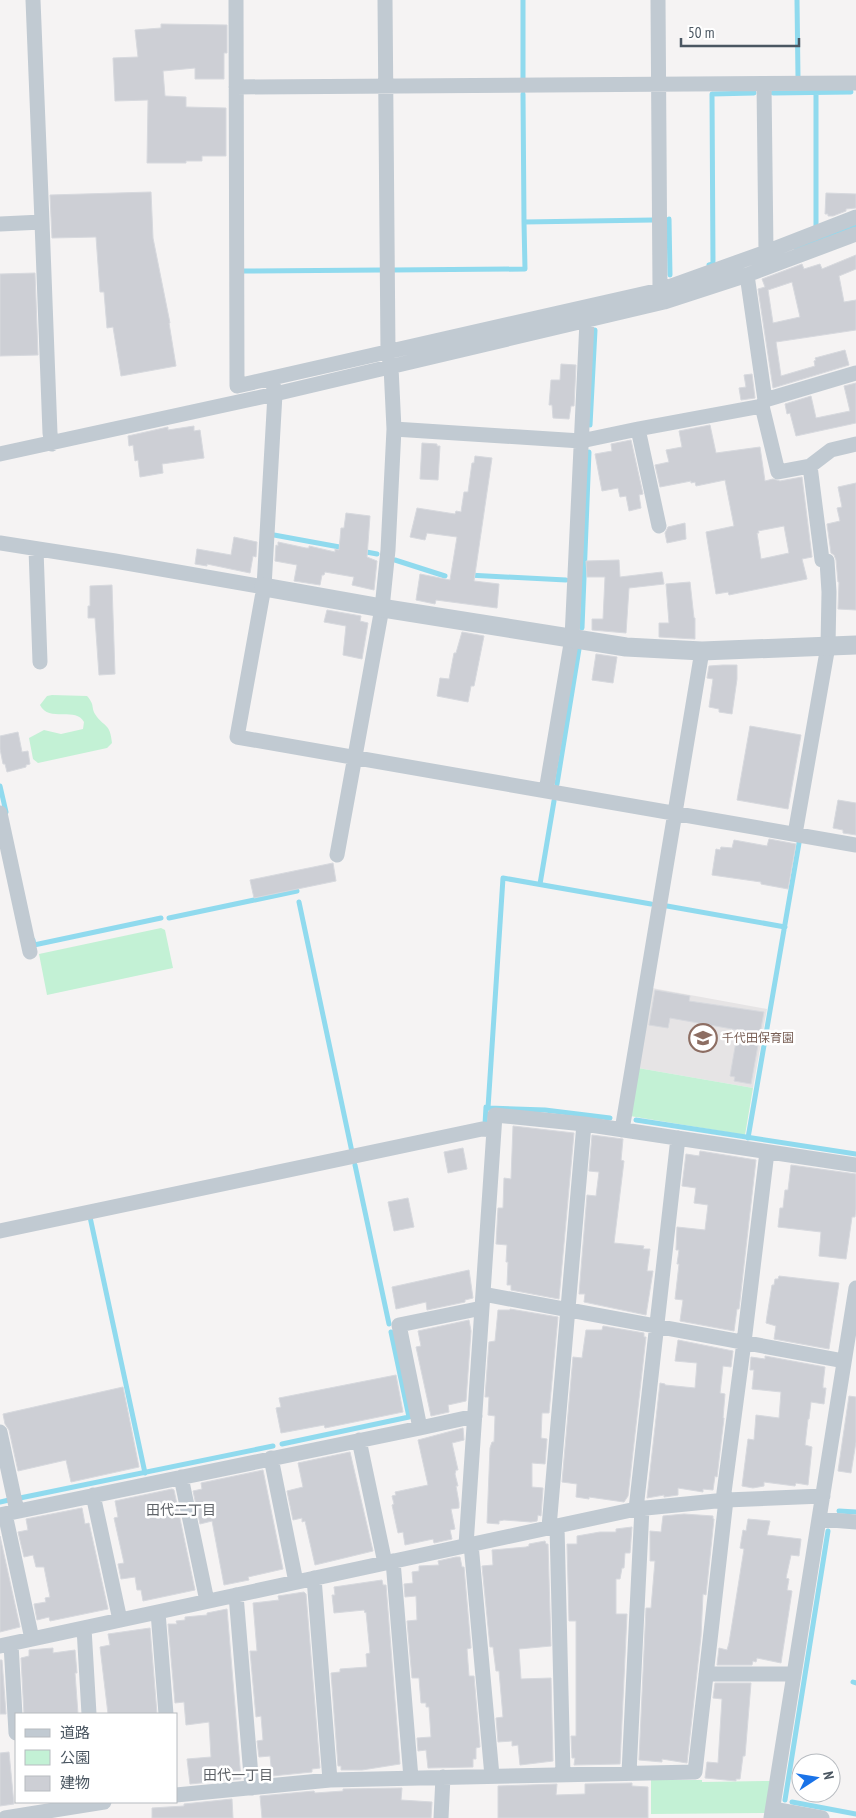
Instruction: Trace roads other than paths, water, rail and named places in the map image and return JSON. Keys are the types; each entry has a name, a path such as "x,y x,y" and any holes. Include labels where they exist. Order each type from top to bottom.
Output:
{"street":[{"path":"33,0 51,440"},
{"path":"236,0 237,386 274,387"},
{"path":"336,855 382,608 388,550 394,429 389,360 385,0"},
{"path":"658,0 660,290"},
{"path":"236,87 386,88 856,83"},
{"path":"764,84 754,264 764,403 778,472 810,466 831,450 856,444"},
{"path":"0,454 51,440 586,314 664,302 754,264 856,217"},
{"path":"0,224 42,222"},
{"path":"586,314 660,290 856,234"},
{"path":"546,791 572,638 586,314"},
{"path":"394,429 580,442 764,403 856,373"},
{"path":"274,387 264,587 237,737 856,845"},
{"path":"638,429 659,526"},
{"path":"795,834 828,646 829,592 827,561 822,560 810,466"},
{"path":"0,543 382,608 626,647 702,651 856,645"},
{"path":"36,549 40,662"},
{"path":"622,1130 702,651"},
{"path":"0,813 30,952"},
{"path":"492,1776 468,1545 495,1115 584,1124 856,1165"},
{"path":"563,1775 553,1527 568,1310 584,1124"},
{"path":"0,1231 482,1129 494,1130"},
{"path":"630,1773 639,1508 656,1326 678,1138"},
{"path":"178,1795 330,1780 695,1772 725,1500 767,1152"},
{"path":"822,1818 772,1813 856,1288"},
{"path":"420,1428 399,1325 483,1301 568,1310 844,1361"},
{"path":"7,1513 475,1416"},
{"path":"0,1432 7,1513 32,1639"},
{"path":"359,1440 389,1562 411,1778"},
{"path":"271,1458 296,1582"},
{"path":"181,1477 207,1601"},
{"path":"94,1495 120,1620"},
{"path":"15,1725 5,1645 639,1508 725,1500 823,1496"},
{"path":"819,1519 856,1522"},
{"path":"314,1578 330,1780"},
{"path":"236,1595 252,1788"},
{"path":"158,1612 166,1713"},
{"path":"84,1628 89,1713"},
{"path":"706,1674 794,1674"},
{"path":"441,1818 443,1778"},
{"path":"5,1818 21,1808 85,1803"}],"waterway":[{"path":"523,0 523,79"},
{"path":"797,0 798,77"},
{"path":"773,93 851,92"},
{"path":"709,265 713,264 712,94 754,93"},
{"path":"816,93 816,227"},
{"path":"523,94 524,222 653,220"},
{"path":"669,219 670,275"},
{"path":"393,270 525,269 524,222"},
{"path":"796,248 856,226"},
{"path":"244,271 380,270"},
{"path":"590,425 595,330"},
{"path":"582,628 589,452"},
{"path":"274,535 345,548"},
{"path":"361,551 377,554"},
{"path":"395,560 445,576"},
{"path":"468,575 566,580"},
{"path":"557,784 579,649"},
{"path":"0,786 6,812"},
{"path":"540,884 554,801"},
{"path":"748,1138 799,843"},
{"path":"481,1125 485,1124 486,1107 488,1108 503,878 651,904"},
{"path":"169,918 297,891"},
{"path":"299,902 352,1152"},
{"path":"667,906 785,927"},
{"path":"33,940 34,945 161,918"},
{"path":"488,1108 545,1110 610,1118"},
{"path":"636,1120 856,1154"},
{"path":"355,1165 389,1324"},
{"path":"90,1217 145,1473"},
{"path":"282,1444 409,1417 391,1332"},
{"path":"20,1498 273,1446"},
{"path":"0,1502 9,1500"},
{"path":"839,1511 856,1512"},
{"path":"785,1800 828,1531"},
{"path":"797,1803 856,1814"}],"place":[{"name":"千代田保育園","path":"703,1038"}],"district":[{"name":"田代二丁目","path":"181,1510"},
{"name":"田代一丁目","path":"238,1775"}]}
